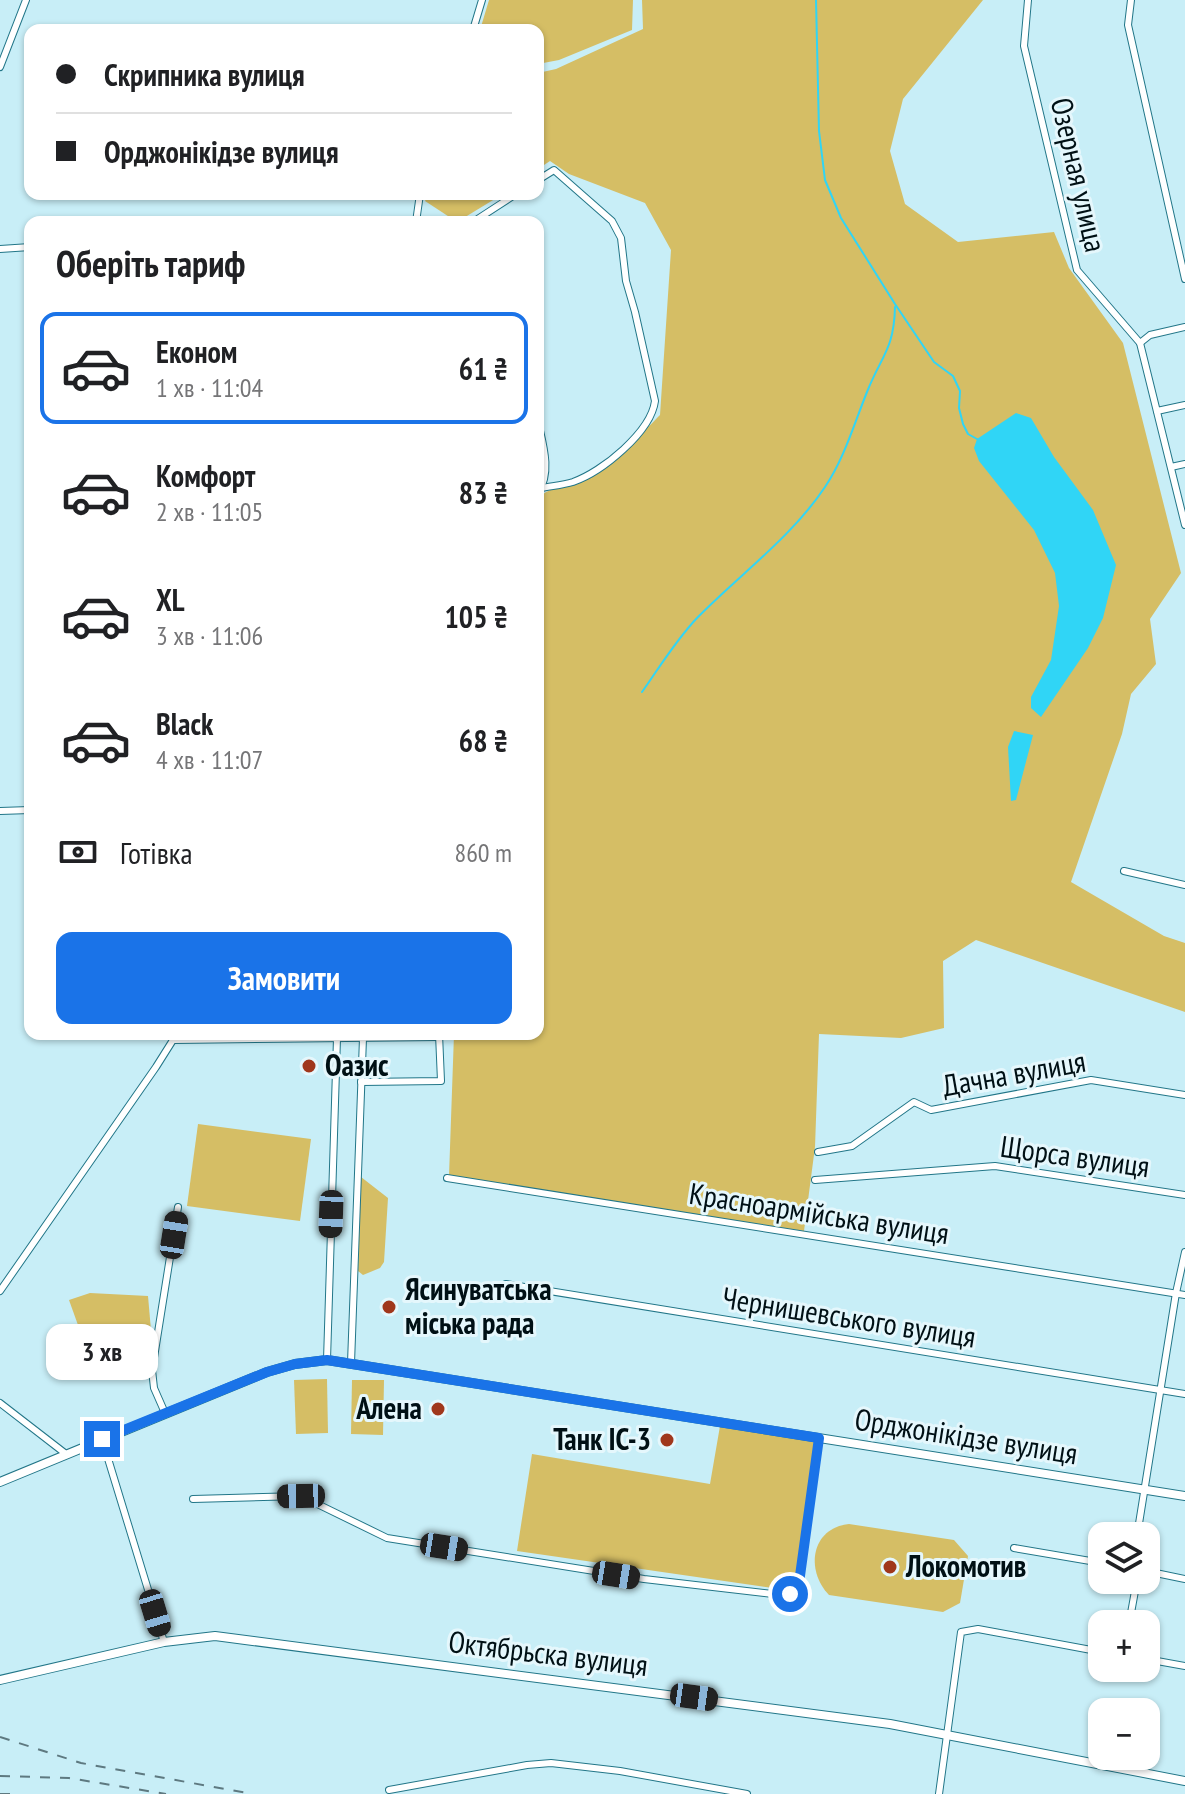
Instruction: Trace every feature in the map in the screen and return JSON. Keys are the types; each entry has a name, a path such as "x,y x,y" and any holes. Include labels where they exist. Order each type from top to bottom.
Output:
{"main road":[{"name":"Орджонікідзе вулиця","path":"0,1482 267,1372 327,1360 1185,1496"},
{"name":"Октябрьска вулиця","path":"0,1680 189,1637 231,1638 947,1733 1185,1781"}],"street":[{"path":"0,67 26,0"},
{"path":"475,24 482,0"},
{"name":"Озерная улица","path":"1028,0 1024,46 1077,270 1140,343 1185,525"},
{"path":"1131,0 1128,25 1185,279"},
{"path":"544,176 554,170 612,221 621,238 626,281 655,401 654,413 648,423 606,463 575,481 544,489"},
{"path":"482,216 507,200"},
{"path":"0,249 24,247"},
{"path":"1140,343 1150,335 1185,327"},
{"path":"1157,411 1185,405"},
{"path":"1171,467 1185,464"},
{"path":"0,811 24,810"},
{"path":"1124,871 1185,885"},
{"path":"0,1291 171,1040"},
{"path":"327,1360 337,1040"},
{"path":"351,1363 363,1040"},
{"path":"361,1082 441,1081 439,1040"},
{"name":"Дачна вулиця","path":"818,1152 852,1146 914,1102 931,1110 1091,1080 1185,1095"},
{"name":"Щорса вулиця","path":"815,1180 995,1166 1185,1195"},
{"name":"Красноармійська вулиця","path":"447,1178 1185,1295"},
{"path":"165,1413 154,1388 152,1370 178,1207"},
{"path":"1139,1522 1185,1252"},
{"name":"Чернишевського вулиця","path":"506,1284 1185,1394"},
{"path":"0,1403 66,1454"},
{"path":"193,1499 301,1496 387,1538 644,1579 781,1595 794,1591 799,1583 819,1438"},
{"path":"102,1439 164,1642"},
{"path":"1014,1548 1088,1561"},
{"path":"1160,1574 1185,1579"},
{"path":"939,1794 961,1632 978,1629 1088,1649"},
{"path":"1160,1662 1185,1666"},
{"path":"389,1790 551,1763 620,1771 747,1794"}],"shaded area":[{"path":"489,0 633,0 632,30 559,60 544,63 544,24 482,24"},
{"path":"642,0 983,0 903,99 890,151 905,204 958,242 1054,232 1069,268 1123,343 1181,573 1150,619 1156,664 1131,694 1122,734 1071,882 1164,936 1185,943 1185,1012 976,940 943,961 944,1028 901,1038 819,1034 815,1147 804,1231 449,1176 454,1040 544,1040 544,494 599,473 660,415 671,250 645,203 569,174 550,161 544,165 544,72 643,29"},
{"path":"493,200 467,216 448,216 425,201"},
{"path":"198,1124 311,1139 300,1221 187,1206"},
{"path":"361,1177 388,1198 384,1262 380,1268 363,1275 358,1271"},
{"path":"90,1293 148,1296 153,1353 97,1378 69,1300"},
{"path":"327,1379 328,1433 296,1434 294,1380"},
{"path":"352,1380 384,1380 383,1435 351,1434"},
{"path":"720,1426 815,1441 796,1573 788,1586 773,1588 517,1551 532,1454 710,1484"},
{"name":"Локомотив","path":"849,1524 954,1540 968,1556 960,1603 943,1612 829,1595 817,1574 816,1552 826,1533"}],"water":[{"path":"1016,413 1031,418 1054,457 1093,510 1116,565 1103,618 1088,648 1041,717 1031,708 1031,697 1051,660 1059,606 1055,573 1034,530 979,461 974,448 977,439"},
{"path":"1014,731 1033,735 1016,800 1011,801 1008,747"}],"waterway":[{"path":"816,0 819,131 825,180 841,218 895,304 934,362 953,376 960,391 959,408 963,424 968,434 977,439"},
{"path":"642,692 689,627 781,540 825,487 843,453 889,343 895,307"}],"railway":[{"path":"0,1737 81,1763 253,1794"},
{"path":"0,1776 69,1778 166,1794"},
{"path":"0,1794 16,1794"}],"place":[{"name":"Оазис","path":"309,1066"},
{"name":"Ясинуватська міська рада","path":"389,1307"},
{"name":"Алена","path":"438,1409"},
{"name":"Танк ІС-3","path":"667,1440"},
{"name":"Локомотив","path":"890,1567"}],"route":[{"path":"102,1439 267,1372 327,1360 819,1438 799,1583 790,1594"}]}
